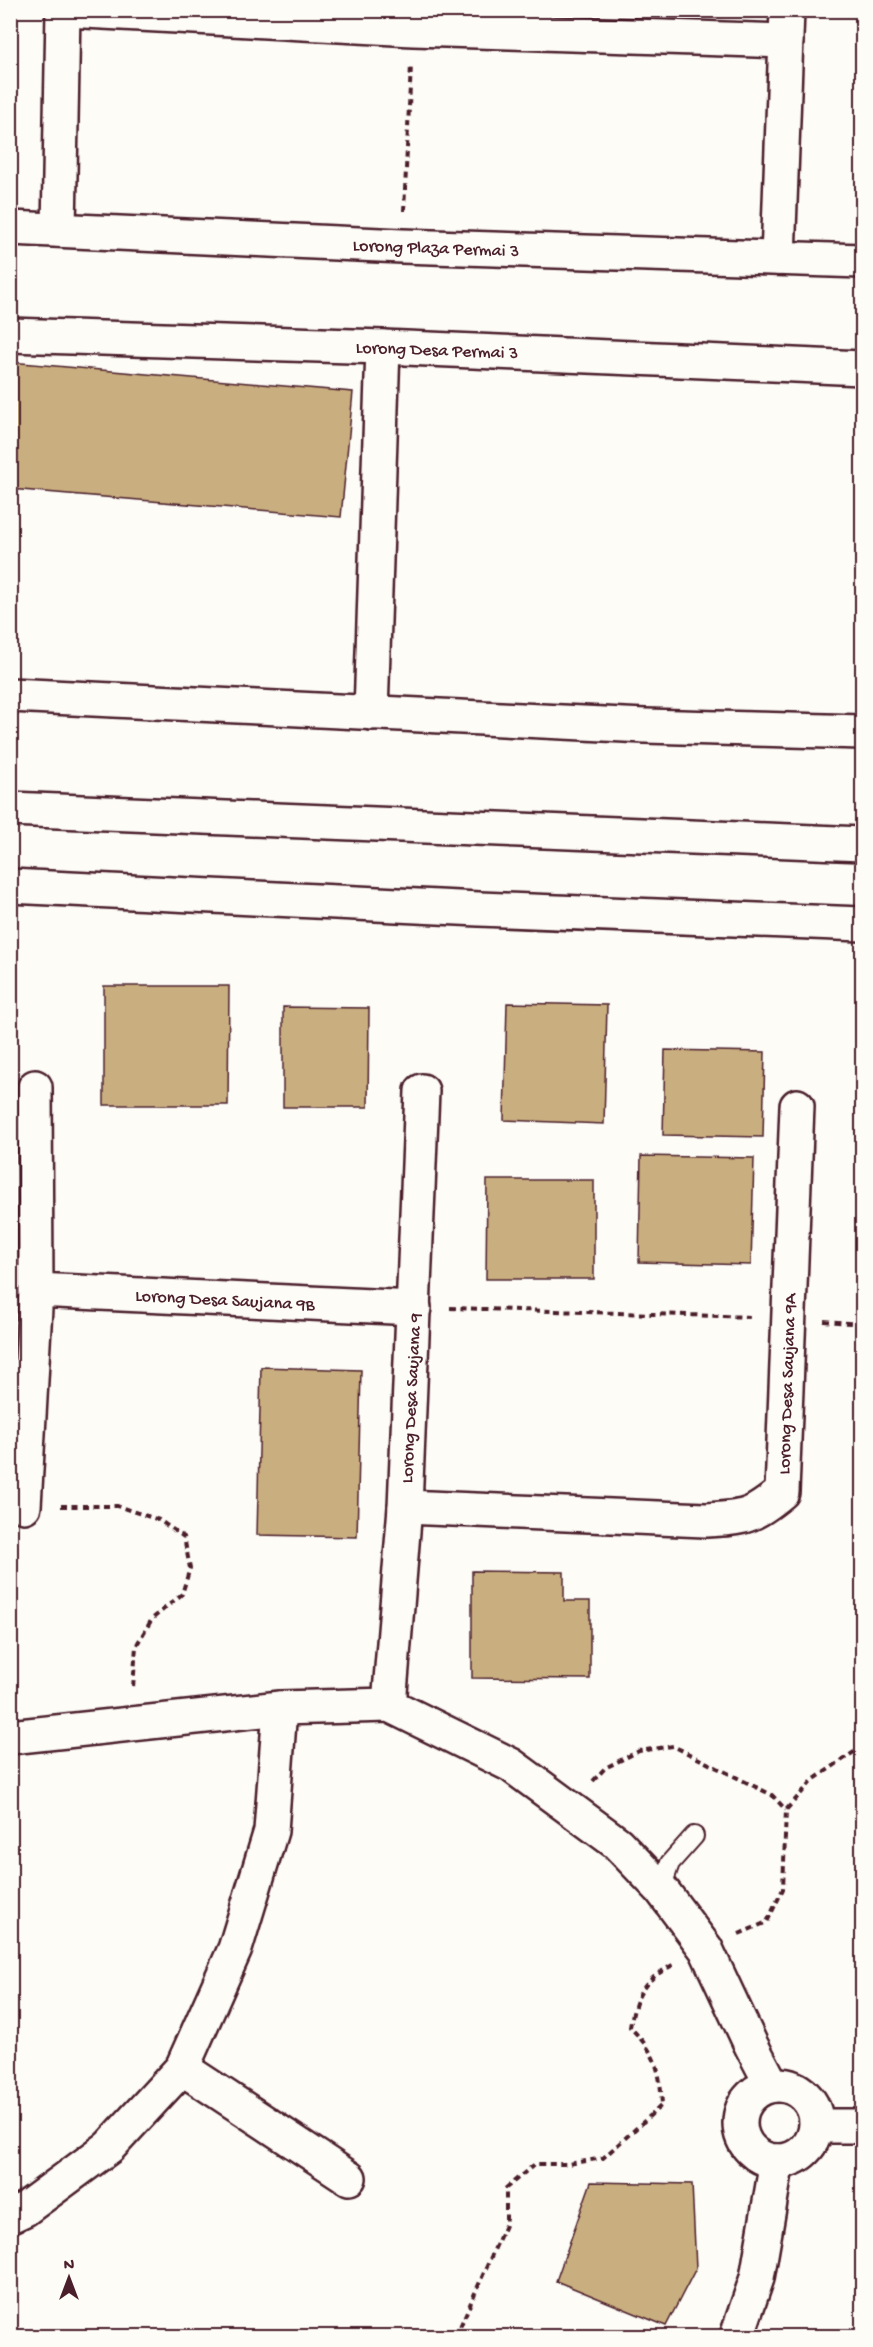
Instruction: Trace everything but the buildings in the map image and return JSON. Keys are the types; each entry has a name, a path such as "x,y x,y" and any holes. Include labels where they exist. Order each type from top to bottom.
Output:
{"street":[{"path":"59,230 65,10 413,29 786,26 778,258"},
{"name":"Lorong Plaza Permai 3","path":"10,228 402,246 862,261"},
{"name":"Lorong Desa Permai 3","path":"10,335 383,347 862,368"},
{"path":"372,713 383,347"},
{"path":"10,695 645,726 862,732"},
{"path":"10,809 862,844"},
{"path":"10,886 862,924"},
{"path":"24,1506 36,1290 35,1087"},
{"name":"Lorong Desa Saujana 9","path":"388,1705 405,1507 422,1091"},
{"name":"Lorong Desa Saujana 9A","path":"405,1507 705,1520 741,1518 763,1508 782,1492 797,1106"},
{"name":"Lorong Desa Saujana 9B","path":"36,1290 414,1308"},
{"path":"10,1737 280,1708 388,1705 511,1765 617,1843 662,1889 706,1948 751,2046 772,2085"},
{"path":"10,2216 25,2209 109,2148 182,2068 235,1949 271,1831 280,1708"},
{"path":"182,2068 350,2178"},
{"path":"772,2085 784,2085 805,2095 816,2115 817,2126 808,2148 789,2160 765,2159 750,2148 741,2132 740,2119 743,2107 760,2089 772,2085"},
{"path":"817,2126 862,2126"},
{"path":"737,2337 757,2278 777,2161"}],"lane":[{"path":"662,1889 670,1863 694,1836"}],"path":[{"path":"402,246 413,29"},
{"path":"414,1308 789,1318"},
{"path":"24,1506 117,1506 159,1520 184,1537 190,1568 182,1594 152,1619 136,1646 133,1686 137,1724"},
{"path":"456,2337 506,2223 506,2188 535,2164 568,2164 603,2158 662,2105 660,2075 649,2047 630,2027 635,2001 654,1974 706,1948 767,1922 783,1889 786,1810 813,1780 857,1750 862,1742"},
{"path":"588,1785 605,1768 639,1751 674,1746 772,1795 786,1810"}]}
